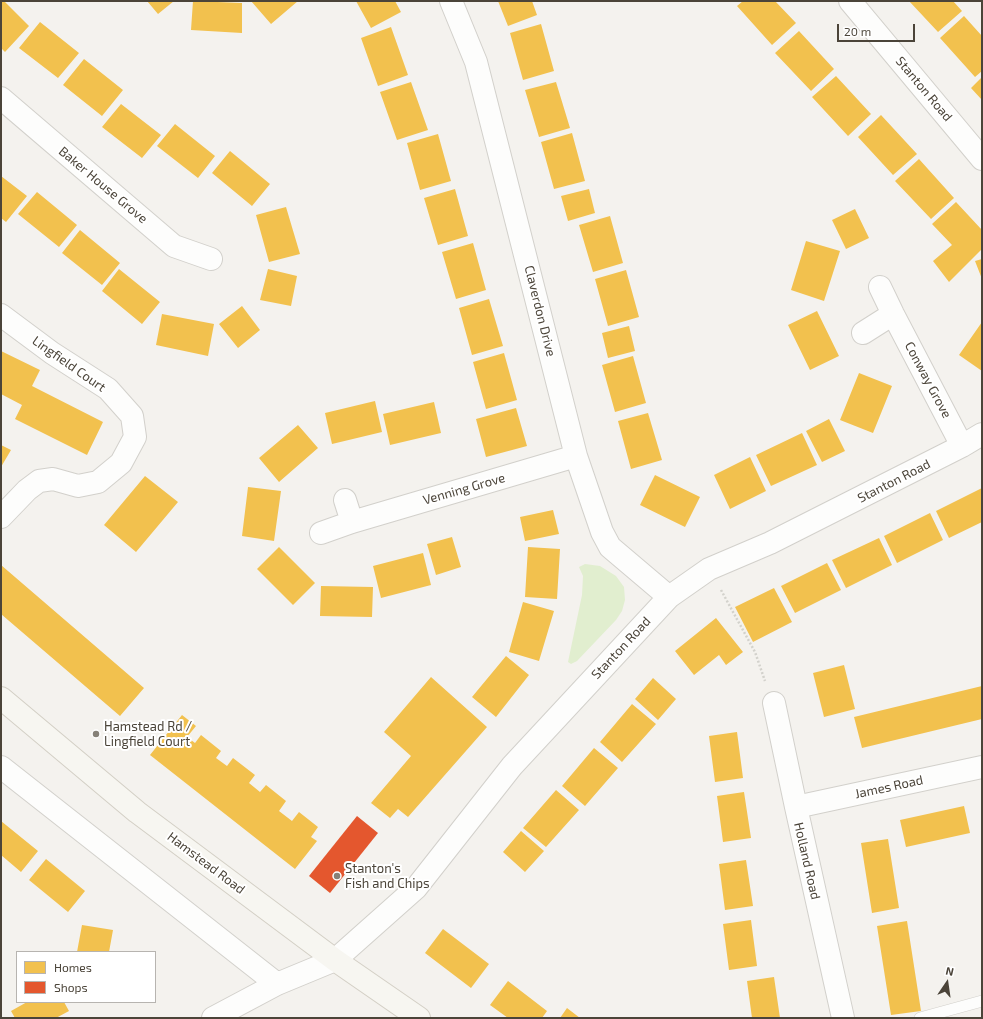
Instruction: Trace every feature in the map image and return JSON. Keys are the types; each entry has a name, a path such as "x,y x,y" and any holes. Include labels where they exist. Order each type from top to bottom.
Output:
{"main road":[{"name":"Hamstead Road","path":"1,698 137,812 335,960 419,1018"}],"street":[{"name":"Claverdon Drive","path":"451,1 476,62 576,456 602,532 610,547 669,596"},
{"name":"Stanton Road","path":"850,1 982,159"},
{"name":"Baker House Grove","path":"1,98 174,246 211,260"},
{"name":"Conway Grove","path":"880,287 962,446"},
{"path":"864,333 893,314"},
{"name":"Lingfield Court","path":"1,315 52,353 108,389 132,416 134,437 121,463 98,482 78,486 54,479 39,481 27,490 1,517"},
{"name":"Stanton Road","path":"213,1018 277,984 335,960 416,888 512,766 669,596 709,569 770,543 962,446 982,434"},
{"name":"Venning Grove","path":"321,533 352,522 576,456"},
{"path":"345,500 352,522"},
{"name":"Holland Road","path":"774,703 843,1018"},
{"path":"1,767 277,984"},
{"name":"James Road","path":"796,808 982,768"}],"lane":[{"path":"920,1018 982,1001"}],"path":[{"path":"709,569 755,652 774,703"}],"green space":[{"path":"585,564 600,566 616,576 624,587 625,600 622,611 616,620 577,661 571,664 568,662 582,595 583,576 579,567"}],"building: Homes":[{"path":"1,1 4,1 29,26 5,52 1,48"},
{"path":"147,1 174,1 158,14"},
{"path":"193,1 242,3 242,33 191,30"},
{"path":"251,1 298,1 271,24"},
{"path":"356,1 395,1 401,12 371,28"},
{"path":"498,1 532,1 537,15 508,26"},
{"path":"743,1 775,1 796,23 772,45 737,6"},
{"path":"909,1 953,1 962,11 938,32"},
{"path":"964,16 982,36 982,71 975,77 940,38"},
{"path":"40,22 79,53 58,78 19,48"},
{"path":"541,24 554,71 523,80 510,33"},
{"path":"391,27 408,75 378,86 361,38"},
{"path":"799,31 834,69 811,91 775,53"},
{"path":"84,59 123,90 102,116 63,85"},
{"path":"836,76 871,114 848,136 812,97"},
{"path":"982,77 982,100 971,88"},
{"path":"411,82 428,130 397,140 380,92"},
{"path":"556,82 570,128 539,137 525,90"},
{"path":"121,104 161,135 142,158 102,127"},
{"path":"881,115 917,154 893,175 858,137"},
{"path":"175,124 215,156 198,178 157,146"},
{"path":"572,133 585,181 554,189 541,142"},
{"path":"438,134 451,181 420,190 407,143"},
{"path":"230,151 270,184 252,206 212,173"},
{"path":"919,159 954,198 931,219 895,181"},
{"path":"1,176 27,196 6,222 1,218"},
{"path":"455,189 468,236 438,245 424,198"},
{"path":"589,189 595,213 568,221 561,196"},
{"path":"37,192 77,225 59,247 18,214"},
{"path":"956,202 982,230 982,249 949,282 933,261 952,245 932,224"},
{"path":"286,207 300,254 269,262 256,215"},
{"path":"855,209 869,238 846,249 832,220"},
{"path":"610,216 623,263 593,272 579,225"},
{"path":"80,230 120,263 102,285 62,253"},
{"path":"806,241 840,251 824,301 791,290"},
{"path":"473,243 486,290 456,299 442,252"},
{"path":"982,259 982,279 975,261"},
{"path":"119,269 160,302 142,324 102,291"},
{"path":"268,269 297,276 291,306 260,300"},
{"path":"626,270 639,317 608,326 595,279"},
{"path":"489,299 503,346 472,355 459,308"},
{"path":"242,306 260,330 238,348 219,324"},
{"path":"817,311 839,356 810,370 788,325"},
{"path":"162,314 214,324 208,356 156,345"},
{"path":"982,322 982,371 959,355"},
{"path":"629,326 635,351 608,358 602,333"},
{"path":"1,351 40,370 32,386 103,422 87,455 15,419 22,405 1,394"},
{"path":"504,353 517,400 486,409 473,362"},
{"path":"633,356 646,403 615,412 602,365"},
{"path":"859,373 892,386 873,433 840,420"},
{"path":"375,401 382,432 332,444 325,413"},
{"path":"434,402 441,433 390,445 383,414"},
{"path":"516,408 527,446 486,457 476,419"},
{"path":"648,413 662,460 631,469 618,421"},
{"path":"829,419 845,451 822,462 806,431"},
{"path":"298,425 318,448 279,482 259,458"},
{"path":"802,433 817,465 771,486 756,455"},
{"path":"1,445 11,450 1,467"},
{"path":"750,457 766,491 730,509 714,475"},
{"path":"655,475 700,497 685,527 640,505"},
{"path":"145,476 178,502 136,552 104,525"},
{"path":"248,487 281,491 274,541 242,536"},
{"path":"982,488 982,522 949,538 936,511"},
{"path":"553,510 559,534 525,541 520,517"},
{"path":"930,513 943,540 897,563 884,536"},
{"path":"452,537 461,567 436,575 427,544"},
{"path":"879,538 892,565 846,588 832,560"},
{"path":"279,547 315,583 293,605 257,569"},
{"path":"528,547 560,549 557,599 525,597"},
{"path":"423,553 431,585 381,598 373,566"},
{"path":"827,563 841,590 795,613 781,586"},
{"path":"1,565 144,688 120,716 1,614"},
{"path":"321,586 373,587 372,617 320,616"},
{"path":"774,588 792,622 753,642 735,607"},
{"path":"523,602 554,611 539,661 509,652"},
{"path":"716,618 743,652 726,665 719,655 694,675 675,651"},
{"path":"506,656 529,675 496,717 472,697"},
{"path":"844,665 855,709 824,717 813,673"},
{"path":"431,677 487,727 408,817 398,809 390,818 371,803 411,756 384,732"},
{"path":"653,678 676,699 658,720 635,699"},
{"path":"982,686 982,719 862,748 854,717"},
{"path":"632,704 656,724 622,762 600,742"},
{"path":"182,715 196,726 187,737 195,743 201,735 221,751 216,758 227,766 233,758 255,775 249,783 260,792 266,785 286,801 279,811 292,821 299,812 318,827 311,837 317,841 295,869 150,755"},
{"path":"737,732 743,778 715,782 709,736"},
{"path":"594,748 618,768 585,806 562,786"},
{"path":"556,790 579,810 546,847 523,828"},
{"path":"744,792 751,838 723,842 717,796"},
{"path":"964,806 970,833 906,847 900,820"},
{"path":"1,821 38,851 21,872 1,855"},
{"path":"521,831 544,851 525,872 503,852"},
{"path":"888,839 899,908 872,913 861,843"},
{"path":"46,859 85,891 68,912 29,880"},
{"path":"746,860 753,906 725,910 719,864"},
{"path":"751,920 757,966 729,970 723,924"},
{"path":"907,921 921,1011 891,1015 877,926"},
{"path":"82,925 113,930 109,951 77,951"},
{"path":"443,929 489,964 471,988 425,953"},
{"path":"774,977 780,1018 752,1018 747,981"},
{"path":"508,981 547,1011 542,1018 508,1018 490,1005"},
{"path":"25,1003 65,1003 69,1011 56,1018 15,1018 11,1011"},
{"path":"567,1008 580,1018 560,1018"}],"building: Shops":[{"path":"357,816 378,833 330,893 309,876"}],"place":[{"name":"Hamstead Rd / Lingfield Court","path":"96,734"},
{"name":"Stanton's Fish and Chips","path":"337,876"}]}
